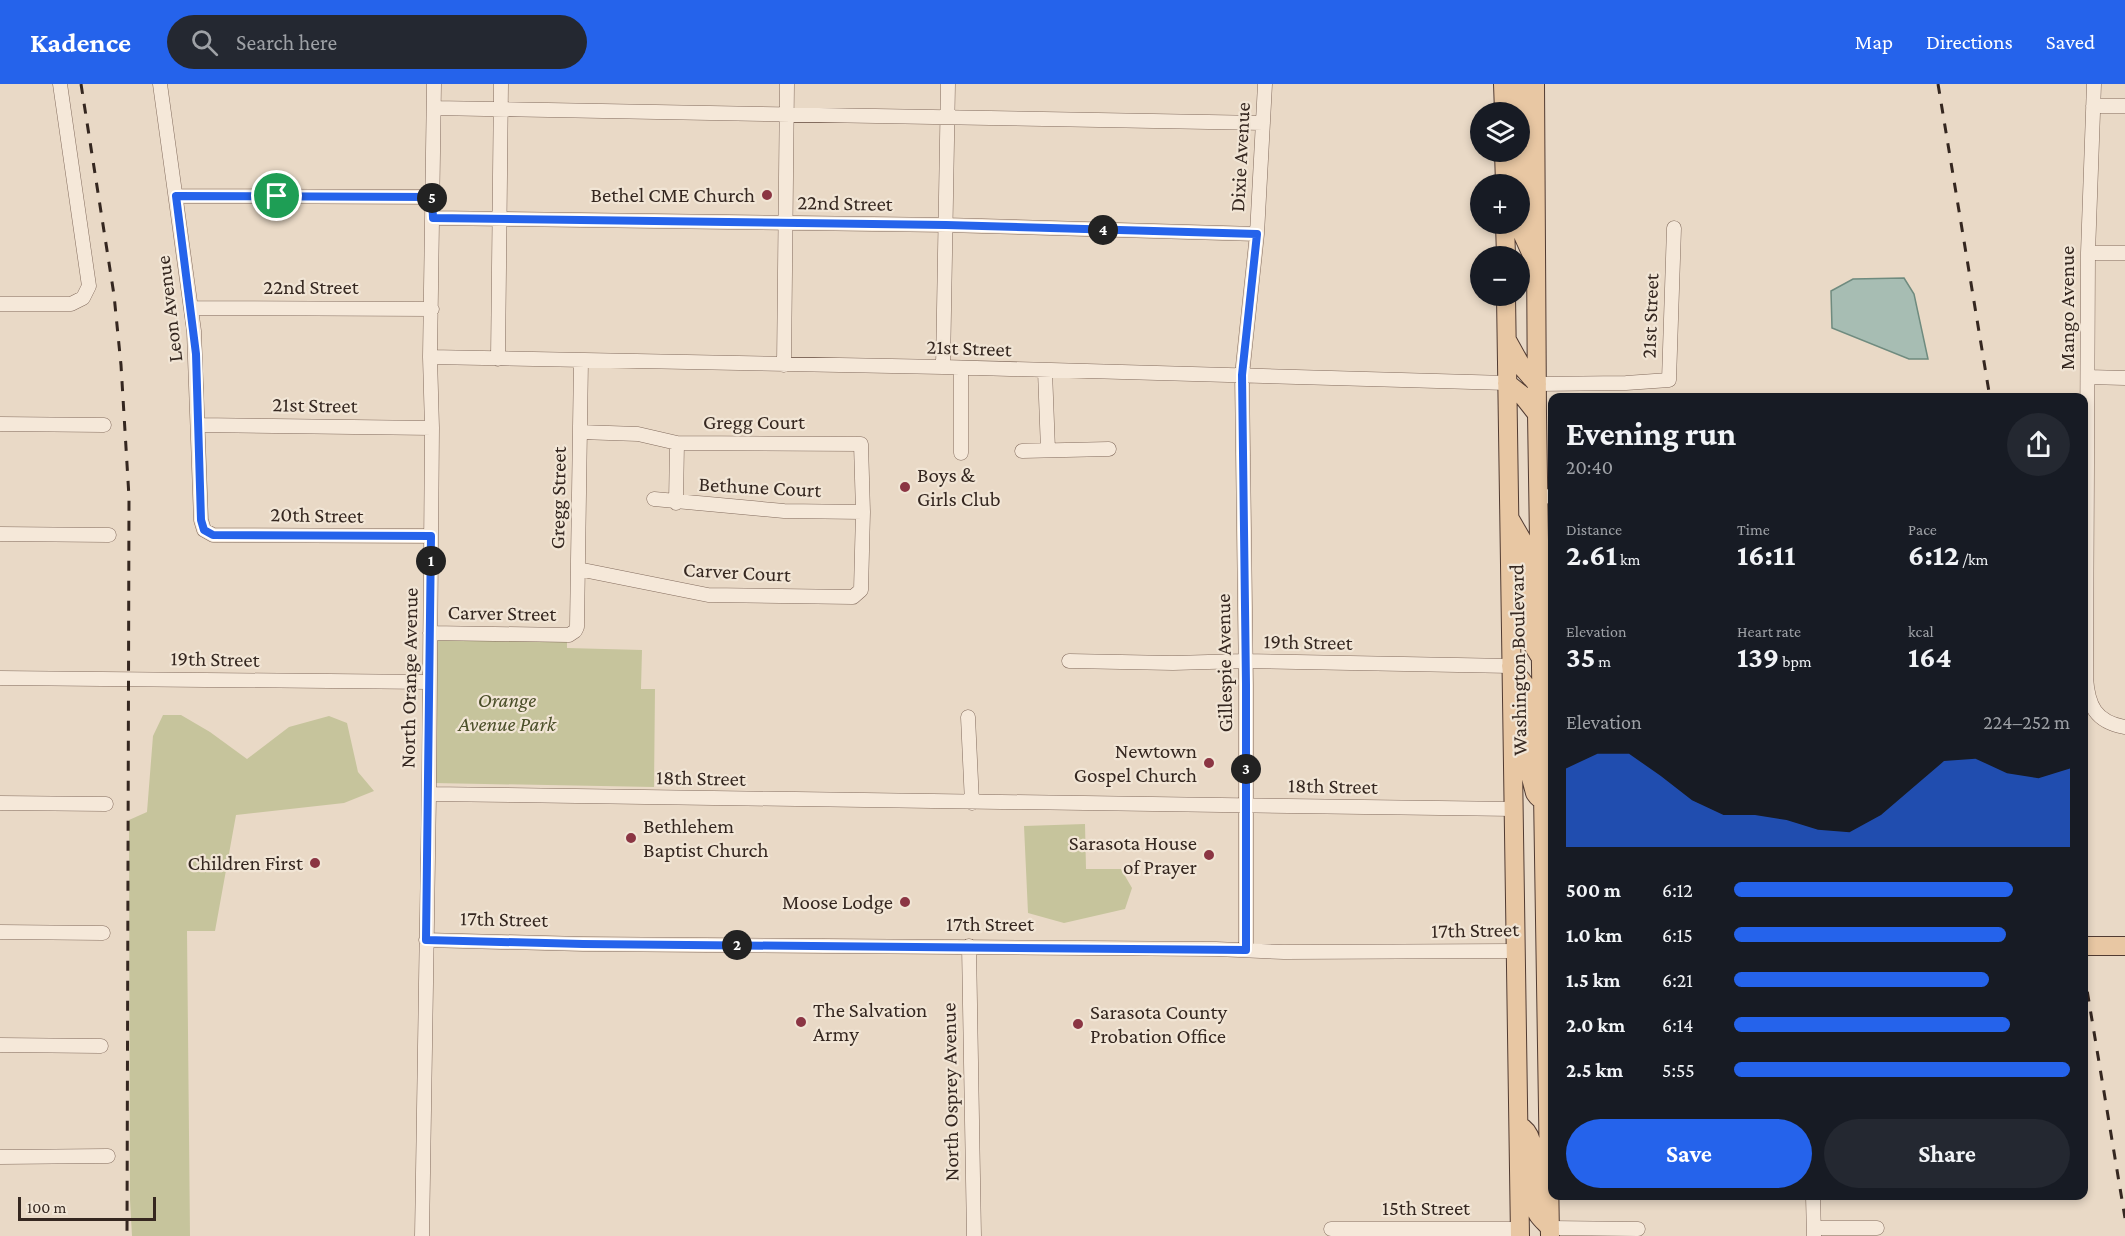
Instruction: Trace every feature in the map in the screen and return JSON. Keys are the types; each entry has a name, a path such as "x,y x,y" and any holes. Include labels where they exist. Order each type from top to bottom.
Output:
{"main road":[{"path":"1503,84 1504,102"},
{"path":"1518,84 1524,117 1536,136"},
{"name":"Washington Boulevard","path":"1536,84 1537,414 1545,497 1540,657 1548,901"},
{"path":"1520,162 1523,235 1536,262"},
{"name":"Washington Boulevard","path":"1506,306 1519,1127 1523,1234"},
{"path":"1507,340 1522,367 1537,384"},
{"path":"1507,383 1522,395 1537,414"},
{"path":"1509,517 1525,545 1527,634 1540,657"},
{"path":"1511,666 1528,690 1530,774 1535,793 1544,802"},
{"path":"2088,946 2125,946"},
{"name":"17th Street","path":"1516,951 1548,951"},
{"path":"1519,1127 1527,1130 1530,1136 1534,1205 1550,1232"},
{"name":"Washington Boulevard","path":"1550,1200 1550,1232"}],"street":[{"path":"0,304 72,304 83,298 89,286 60,84"},
{"name":"Leon Avenue","path":"160,84 196,354 201,520 204,530"},
{"name":"North Orange Avenue","path":"422,1236 429,794 432,428 430,357 434,84"},
{"path":"498,359 501,84"},
{"path":"784,365 787,84"},
{"path":"943,367 948,84"},
{"name":"Dixie Avenue","path":"1242,375 1257,234 1265,84"},
{"name":"Mango Avenue","path":"2088,393 2088,253 2094,84"},
{"path":"2093,106 2125,106"},
{"path":"434,108 1263,123"},
{"path":"176,196 432,197"},
{"name":"22nd Street","path":"433,218 946,225 1257,234"},
{"name":"21st Street","path":"1537,384 1669,380 1674,228"},
{"path":"2088,253 2125,253"},
{"name":"22nd Street","path":"191,308 432,309"},
{"name":"21st Street","path":"430,357 943,367 1045,372 1507,383"},
{"name":"Gregg Street","path":"573,633 577,627 581,361"},
{"path":"961,368 961,453"},
{"path":"1045,372 1048,450"},
{"name":"Gillespie Avenue","path":"1242,375 1246,950"},
{"path":"2088,377 2125,378"},
{"path":"0,424 104,424"},
{"name":"21st Street","path":"198,425 432,428"},
{"name":"Gregg Court","path":"580,432 638,434 677,443 861,444 863,512"},
{"path":"676,503 677,443"},
{"path":"1022,451 1109,449"},
{"name":"Bethune Court","path":"654,499 676,503 784,511 863,512"},
{"name":"Carver Court","path":"578,569 708,595 853,597 861,590 863,512"},
{"name":"20th Street","path":"204,530 213,535 431,536"},
{"path":"0,534 109,535"},
{"name":"Carver Street","path":"430,633 569,635 573,633"},
{"name":"19th Street","path":"1069,661 1173,663 1244,661 1511,666"},
{"name":"19th Street","path":"0,678 429,682"},
{"name":"Mango Avenue","path":"2088,699 2094,710 2104,720 2125,727"},
{"path":"968,717 972,803"},
{"name":"18th Street","path":"429,794 1514,809"},
{"path":"0,803 106,804"},
{"path":"0,932 104,933"},
{"name":"17th Street","path":"426,940 594,944 969,946 1421,953 1516,951"},
{"name":"North Osprey Avenue","path":"969,946 974,1236"},
{"path":"0,1045 101,1046"},
{"path":"0,1157 108,1156"},
{"path":"1813,1200 1814,1232 1877,1228"},
{"name":"15th Street","path":"1331,1229 1523,1234"},
{"path":"1550,1232 1638,1229"}],"green space":[{"name":"Orange Avenue Park","path":"436,638 567,641 567,648 642,650 641,689 655,689 654,787 433,783"},
{"path":"163,715 181,715 210,732 247,759 289,727 329,716 347,723 358,772 374,791 344,803 236,815 215,931 187,931 190,1236 132,1236 129,820 147,812 153,736"},
{"path":"1085,824 1086,869 1121,869 1132,888 1125,909 1064,923 1028,913 1024,826"}],"shaded area":[{"path":"1904,278 1914,294 1928,359 1909,359 1832,328 1831,291 1853,279"}],"railway":[{"path":"81,84 114,295 129,497 127,1236"},
{"path":"1938,84 1989,393"},
{"path":"2088,996 2125,1218"}],"place":[{"name":"Bethel CME Church","path":"767,195"},
{"name":"Boys & Girls Club","path":"905,487"},
{"name":"Newtown Gospel Church","path":"1209,763"},
{"name":"Bethlehem Baptist Church","path":"631,838"},
{"name":"Sarasota House of Prayer","path":"1209,855"},
{"name":"Children First","path":"315,863"},
{"name":"Moose Lodge","path":"905,902"},
{"name":"The Salvation Army","path":"801,1022"},
{"name":"Sarasota County Probation Office","path":"1078,1024"}],"route":[{"path":"176,196 277,196 432,197 433,218 946,225 1257,234 1242,375 1246,684 1246,950 583,944 426,940 431,536 213,535 204,530 201,525 196,354 176,196"}]}
